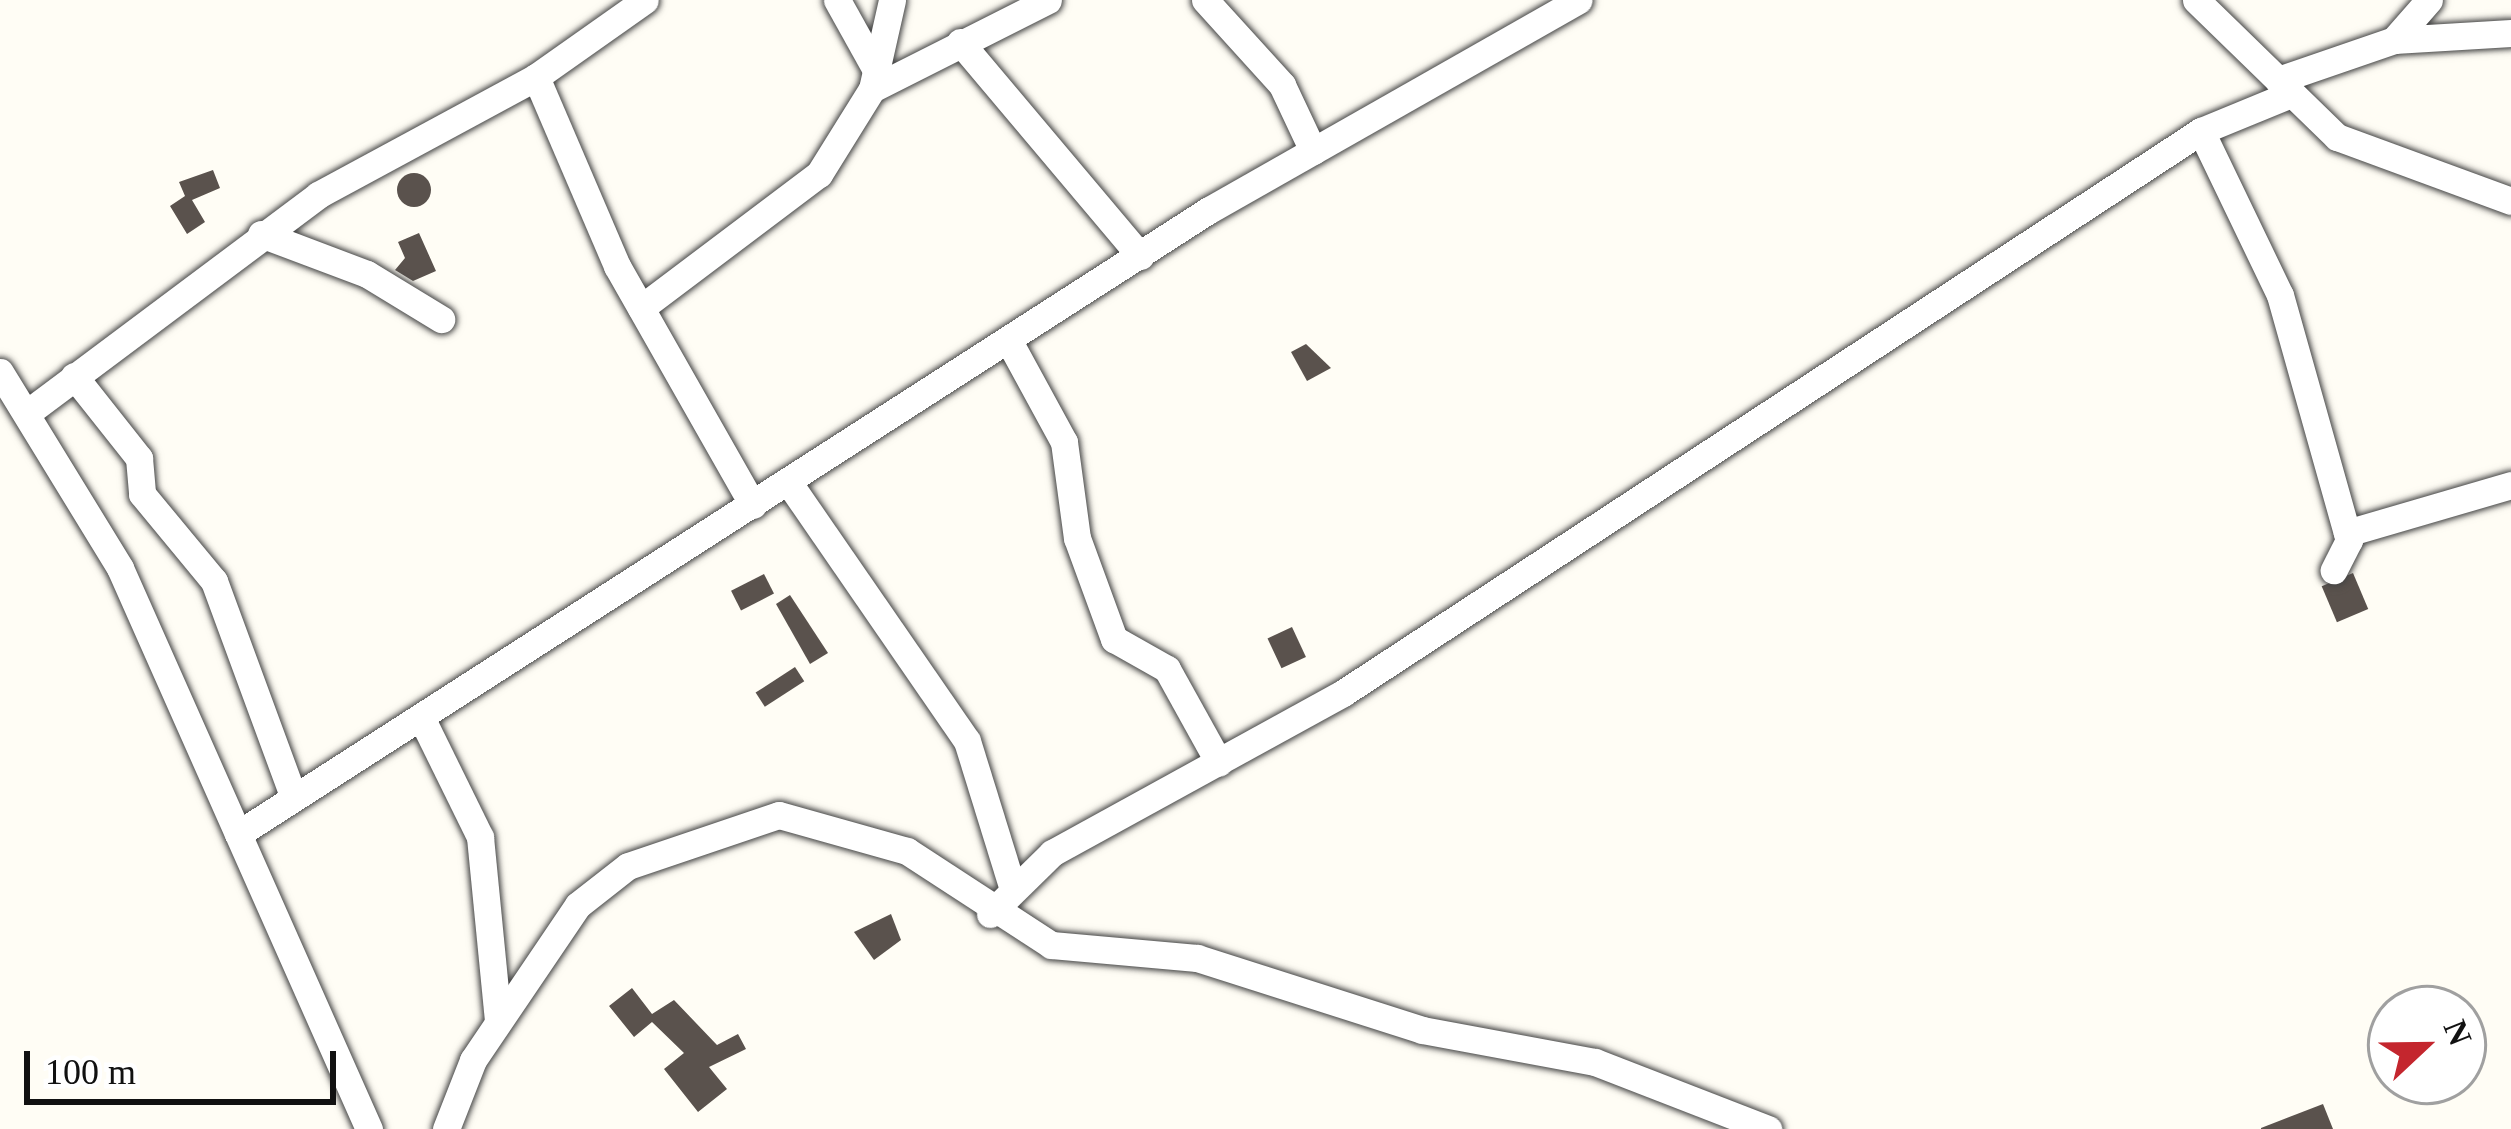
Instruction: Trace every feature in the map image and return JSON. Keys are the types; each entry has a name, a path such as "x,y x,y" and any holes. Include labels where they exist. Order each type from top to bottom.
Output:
{"street":[{"path":"27,413 261,234 536,77 644,0"},
{"path":"836,0 874,80"},
{"path":"641,308 781,213 874,80 892,0"},
{"path":"874,80 1048,0"},
{"path":"1205,0 1282,85 1313,152"},
{"path":"238,834 1010,344 1140,256 1580,0"},
{"path":"2196,0 2284,87 2365,151 2511,201"},
{"path":"2394,40 2429,0"},
{"path":"990,914 1012,886 1116,814 1220,763 1605,527 2201,130 2284,87 2394,40 2511,33"},
{"path":"960,42 1140,256"},
{"path":"536,77 641,308 753,505"},
{"path":"2201,130 2280,295 2347,533 2348,556 2334,570"},
{"path":"261,234 367,274 441,319"},
{"path":"1010,344 1064,442 1063,480 1109,630 1167,670 1220,763"},
{"path":"0,372 120,568 369,1129"},
{"path":"74,376 139,458 142,494 214,581 293,796"},
{"path":"789,483 967,741 1012,886"},
{"path":"2347,533 2511,485"},
{"path":"421,717 480,837 498,1019"},
{"path":"446,1129 498,1019 578,905 628,866 779,814 907,851 990,914 1051,945 1197,958 1422,1030 1595,1062 1768,1129"}],"building":[{"path":"213,170 220,188 192,200 205,222 187,234 170,206 185,196 179,182"},
{"path":"414,173 426,178 431,190 426,202 414,207 402,202 397,190 402,178"},
{"path":"419,233 436,271 413,281 395,270 405,258 398,242"},
{"path":"1306,344 1331,368 1307,381 1291,352"},
{"path":"2353,573 2368,609 2337,622 2322,586"},
{"path":"764,574 774,594 741,610 731,591"},
{"path":"790,595 828,653 810,664 776,604"},
{"path":"1292,627 1306,657 1281,668 1268,638"},
{"path":"795,667 804,681 765,707 756,693"},
{"path":"891,914 901,940 874,960 854,932"},
{"path":"632,988 652,1014 674,1000 717,1045 738,1034 746,1049 709,1067 727,1089 698,1112 664,1069 684,1053 652,1022 634,1037 609,1006"},
{"path":"2323,1104 2333,1129 2261,1129 2261,1128"}]}
